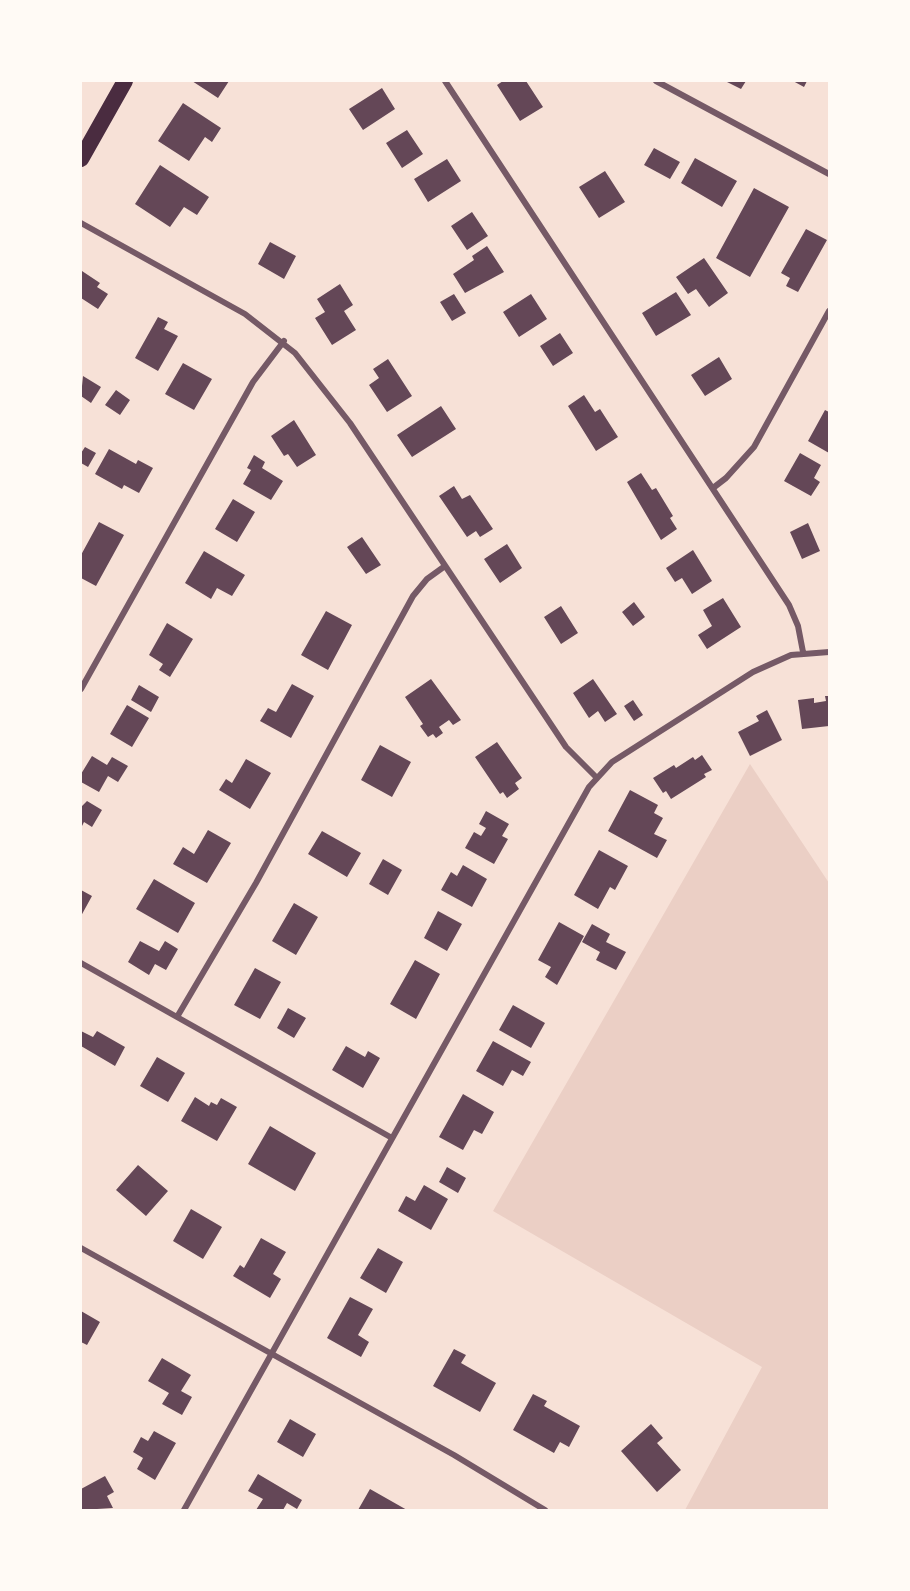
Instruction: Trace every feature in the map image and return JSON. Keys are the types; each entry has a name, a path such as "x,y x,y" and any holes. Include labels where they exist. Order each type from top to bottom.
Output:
{"highway":[{"path":"81,159 124,81"}],"street":[{"path":"445,81 789,605 798,626 803,652"},
{"path":"656,81 829,174"},
{"path":"81,223 245,314 284,341 306,364 350,423 566,747 596,777"},
{"path":"713,488 726,478 754,447 829,311"},
{"path":"81,689 253,382 284,341"},
{"path":"177,1017 256,883 413,596 427,579 445,566"},
{"path":"184,1510 596,777 612,762 735,682 779,658 803,652 829,652"},
{"path":"81,963 392,1138"},
{"path":"81,1248 454,1455 545,1510"}],"shaded area":[{"path":"750,764 829,883 829,1510 685,1510 762,1367 493,1211"}],"building":[{"path":"192,81 229,81 218,98"},
{"path":"503,81 526,81 543,107 520,121 497,85"},
{"path":"725,81 746,81 741,89"},
{"path":"793,81 807,81 804,87"},
{"path":"382,88 395,109 363,130 349,109"},
{"path":"183,103 221,128 212,142 205,137 189,161 158,141"},
{"path":"407,130 423,154 402,168 386,143"},
{"path":"654,148 680,162 670,179 644,165"},
{"path":"695,158 737,181 722,207 681,183"},
{"path":"447,159 461,181 428,202 414,179"},
{"path":"160,165 209,197 197,215 184,207 170,227 135,204"},
{"path":"605,171 625,202 599,218 579,187"},
{"path":"754,188 789,207 750,277 716,258"},
{"path":"472,212 488,236 467,250 451,226"},
{"path":"806,229 827,240 798,292 786,286 790,278 781,273"},
{"path":"270,242 296,256 284,279 258,264"},
{"path":"487,246 504,272 465,293 453,274 474,260 472,256"},
{"path":"704,258 728,293 709,307 696,289 688,294 676,277"},
{"path":"82,271 100,283 97,287 108,294 98,309 81,298"},
{"path":"340,284 353,305 344,311 356,330 332,345 315,318 325,312 317,299"},
{"path":"676,292 691,315 656,336 642,313"},
{"path":"454,294 466,313 452,321 440,302"},
{"path":"531,294 547,319 519,337 503,312"},
{"path":"158,317 168,322 164,329 178,336 158,371 135,358"},
{"path":"560,333 573,353 553,366 540,346"},
{"path":"719,357 732,379 705,396 691,375"},
{"path":"388,359 412,396 387,412 369,385 379,378 373,369"},
{"path":"183,363 212,379 194,410 165,394"},
{"path":"83,376 101,387 91,403 81,396"},
{"path":"116,390 130,400 120,415 105,405"},
{"path":"584,395 595,412 600,409 618,437 596,451 568,406"},
{"path":"441,406 456,429 412,457 397,435"},
{"path":"825,410 829,412 829,453 808,441"},
{"path":"294,420 316,455 297,467 288,454 284,456 271,436"},
{"path":"85,447 96,453 88,467 81,463 81,453"},
{"path":"109,449 136,464 138,460 153,468 139,493 124,485 122,489 95,474"},
{"path":"800,453 821,465 814,478 820,482 811,496 784,481"},
{"path":"254,455 265,462 262,468 283,481 271,500 243,484 251,470 247,468"},
{"path":"641,473 652,490 656,488 673,516 670,518 677,529 661,540 627,482"},
{"path":"454,486 462,499 470,495 493,529 480,537 476,531 467,537 439,496"},
{"path":"233,499 255,512 237,542 215,529"},
{"path":"99,522 124,535 96,586 81,578 81,555"},
{"path":"808,523 820,551 802,559 790,532"},
{"path":"362,537 381,565 366,574 347,547"},
{"path":"507,544 522,568 500,583 484,559"},
{"path":"693,550 712,581 692,594 682,578 675,582 666,568"},
{"path":"204,551 245,575 232,596 217,588 211,599 185,583"},
{"path":"723,598 741,627 707,649 698,635 712,626 703,610"},
{"path":"634,602 645,617 633,626 622,612"},
{"path":"561,606 578,633 561,644 544,617"},
{"path":"326,611 352,625 328,670 301,655"},
{"path":"167,623 193,639 170,677 159,670 163,664 149,655"},
{"path":"431,679 461,720 453,725 449,720 439,727 443,733 436,738 433,734 428,737 420,726 423,724 405,697"},
{"path":"593,679 617,714 605,722 598,711 589,718 573,693"},
{"path":"292,684 314,696 291,738 260,721 268,708 276,712"},
{"path":"139,685 159,697 151,712 131,700"},
{"path":"825,696 829,696 829,726 802,729 798,700 814,698 814,703 826,701"},
{"path":"633,700 643,715 634,721 624,706"},
{"path":"127,705 149,718 132,747 110,734"},
{"path":"767,710 782,740 750,756 738,732 759,721 756,716"},
{"path":"497,742 522,778 515,783 519,789 507,798 503,792 500,794 475,757"},
{"path":"380,745 411,762 392,797 361,780"},
{"path":"702,755 712,770 704,774 706,777 671,799 666,791 663,793 653,778 674,765 676,768 693,757 695,760"},
{"path":"92,756 107,765 112,757 128,766 118,782 108,776 99,792 81,782 81,774"},
{"path":"246,759 271,773 250,809 219,790 226,779 232,783"},
{"path":"630,790 658,805 654,813 663,818 654,834 667,840 657,858 608,831"},
{"path":"87,801 102,810 92,827 84,822 81,828 81,807"},
{"path":"486,811 509,824 502,836 508,839 494,864 465,848 474,832 481,836 486,828 479,824"},
{"path":"208,830 231,843 207,883 173,864 183,847 194,854"},
{"path":"322,831 361,853 347,877 308,854"},
{"path":"599,850 628,866 615,890 610,887 598,909 574,895"},
{"path":"383,859 402,870 388,895 369,884"},
{"path":"463,865 487,879 472,907 441,890 451,872 457,876"},
{"path":"154,879 195,903 178,933 136,909"},
{"path":"81,890 92,896 81,916"},
{"path":"294,903 318,917 296,955 272,941"},
{"path":"438,911 462,924 447,951 424,938"},
{"path":"559,922 584,936 557,985 545,977 551,967 538,960"},
{"path":"592,924 610,934 606,942 626,952 616,970 596,960 600,952 582,942"},
{"path":"140,941 159,951 165,941 178,949 166,970 155,964 149,975 128,962"},
{"path":"415,960 440,974 416,1019 390,1004"},
{"path":"255,968 281,982 260,1019 234,1005"},
{"path":"513,1005 545,1023 531,1048 499,1030"},
{"path":"288,1008 306,1018 294,1038 277,1028"},
{"path":"81,1031 93,1037 97,1031 125,1047 115,1066 81,1046"},
{"path":"493,1041 531,1062 523,1076 512,1070 503,1086 476,1071"},
{"path":"346,1046 365,1057 368,1051 380,1058 363,1088 332,1070"},
{"path":"157,1057 185,1073 168,1102 140,1086"},
{"path":"463,1094 494,1112 482,1134 474,1130 463,1150 439,1137"},
{"path":"195,1097 209,1106 211,1102 217,1105 221,1098 237,1107 217,1141 181,1121"},
{"path":"270,1126 316,1153 295,1191 248,1164"},
{"path":"138,1165 168,1191 146,1216 116,1190"},
{"path":"447,1167 466,1178 458,1193 439,1182"},
{"path":"424,1185 448,1199 431,1230 398,1211 406,1196 415,1201"},
{"path":"191,1209 222,1227 203,1259 173,1241"},
{"path":"261,1238 286,1252 273,1274 281,1279 270,1298 233,1276 240,1265 244,1268"},
{"path":"378,1248 403,1262 386,1293 360,1278"},
{"path":"350,1297 373,1309 358,1335 369,1342 361,1357 327,1338"},
{"path":"81,1311 100,1322 87,1345 81,1342"},
{"path":"454,1349 466,1355 461,1363 496,1383 480,1412 433,1386"},
{"path":"162,1358 191,1375 181,1391 192,1397 182,1415 162,1404 169,1393 148,1381"},
{"path":"533,1394 547,1401 544,1406 580,1426 569,1447 560,1442 554,1453 513,1430"},
{"path":"290,1419 316,1434 303,1457 277,1442"},
{"path":"651,1424 663,1438 657,1443 681,1470 657,1492 621,1451"},
{"path":"154,1431 176,1443 155,1480 137,1469 143,1458 133,1452 141,1437 148,1441"},
{"path":"258,1474 302,1500 297,1509 287,1503 283,1510 256,1510 263,1499 248,1491"},
{"path":"105,1476 114,1492 107,1496 113,1508 81,1510 81,1489"},
{"path":"370,1489 407,1510 358,1510"}]}
